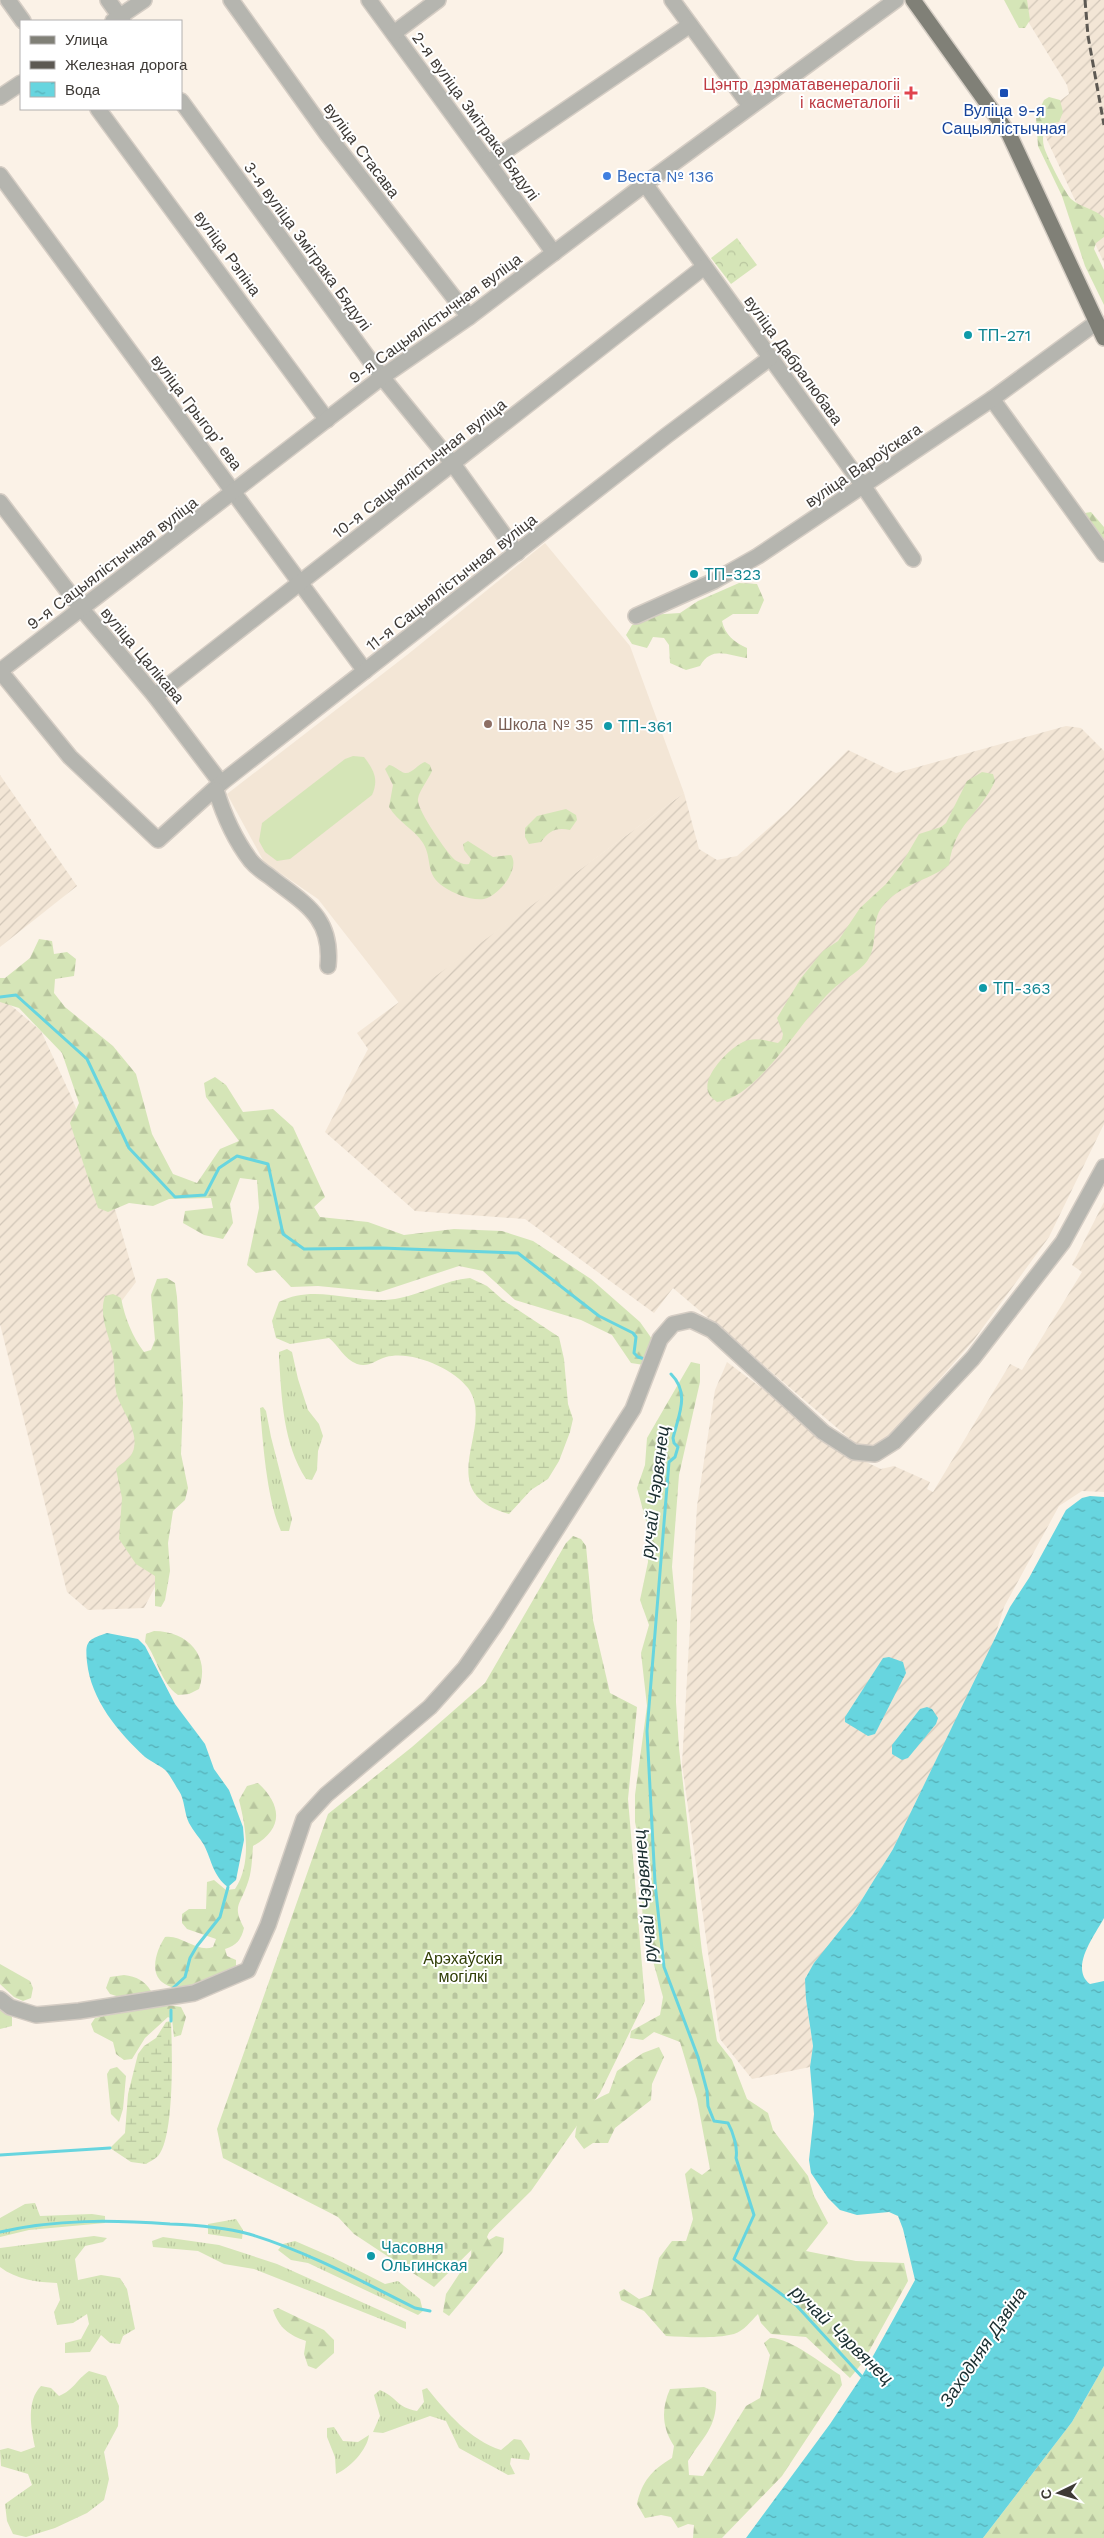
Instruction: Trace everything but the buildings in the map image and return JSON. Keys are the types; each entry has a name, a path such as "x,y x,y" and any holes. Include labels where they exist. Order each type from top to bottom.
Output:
{"main road":[{"path":"913,0 1009,134 1104,338"}],"street":[{"path":"8,0 23,20"},
{"path":"108,0 118,20 144,0"},
{"name":"вуліца Стасава","path":"231,0 327,134 469,317"},
{"name":"2-я вуліца Змітрака Бядулі","path":"369,0 554,253"},
{"path":"394,33 438,0"},
{"path":"672,0 750,106"},
{"name":"9-я Сацыялістычная вуліца","path":"0,671 80,607 235,492 382,377 469,317 644,184 896,0"},
{"path":"489,162 690,25"},
{"path":"0,97 20,84"},
{"name":"3-я вуліца Змітрака Бядулі","path":"182,103 382,377 453,464 517,553"},
{"name":"вуліца Рэпіна","path":"99,110 327,420"},
{"name":"вуліца Грыгорʼева","path":"0,175 365,671"},
{"name":"вуліца Дабралюбава","path":"644,184 864,487 913,559"},
{"name":"10-я Сацыялістычная вуліца","path":"155,696 704,266"},
{"name":"вуліца Вароўскага","path":"636,616 714,582 758,556 992,400 1097,322"},
{"name":"11-я Сацыялістычная вуліца","path":"0,671 70,757 158,840 218,787 365,671 666,436 770,358"},
{"path":"992,400 1104,554"},
{"name":"вуліца Цалікава","path":"0,502 80,607 155,696 218,787 226,822 252,863 311,910 327,932 330,952 328,966"},
{"path":"0,1999 10,2006 36,2015 79,2011 194,1993 248,1970 268,1925 304,1819 326,1795 430,1707 465,1668 497,1622 633,1409 660,1339 674,1324 690,1320 712,1330 823,1432 854,1452 874,1454 894,1442 973,1358 1064,1242 1104,1167"}],"shaded area":[{"path":"1015,0 1104,0 1104,263 1043,131 1042,114 1069,94 1067,85"},
{"name":"Школа № 35","path":"545,543 630,646 684,793 399,1003 318,899 264,862 227,794 407,655"},
{"path":"1066,726 1081,728 1104,751 1104,1124 1049,1237 973,1341 877,1451 863,1450 673,1288 654,1313 525,1219 415,1211 325,1132 368,1049 357,1033 684,793 699,849 717,860 737,856 787,812 848,750 896,773"},
{"path":"0,775 77,886 0,947"},
{"path":"0,996 41,1031 71,1096 110,1192 136,1282 114,1311 159,1579 144,1608 88,1610 67,1592 0,1324"},
{"path":"1104,1202 1104,1492 1082,1491 1059,1506 1004,1607 992,1646 893,1849 853,1914 806,1976 806,1999 813,2047 810,2067 752,2079 720,2039 682,1764 697,1506 715,1390 727,1362 851,1455 881,1469 894,1466 930,1482 927,1489 933,1492 1010,1364 1022,1370 1082,1272 1072,1265"}],"green space":[{"path":"1004,0 1027,0 1030,20 1025,28 1019,28"},
{"path":"1049,97 1060,100 1063,112 1059,122 1047,124 1043,135 1043,144 1046,152 1060,182 1071,199 1097,212 1104,218 1104,237 1096,243 1094,249 1104,270 1104,305 1085,266 1062,196 1038,146 1036,117 1044,100"},
{"path":"737,238 757,265 731,284 711,258"},
{"path":"1091,512 1104,527 1104,543 1082,518 1085,513"},
{"path":"739,583 757,584 764,600 758,614 733,614 722,621 725,630 731,638 747,648 747,658 721,653 715,654 705,660 700,666 686,670 670,663 669,645 664,638 653,637 647,648 632,644 626,635 632,625 649,615 680,613 698,601"},
{"path":"353,756 364,757 373,771 375,785 372,795 290,859 277,861 265,852 259,841 262,823 345,759"},
{"path":"425,762 430,765 432,771 420,793 419,804 433,831 451,856 460,863 469,864 471,859 464,850 463,844 468,841 493,857 511,855 513,867 511,874 496,893 490,897 474,899 463,896 448,890 438,882 431,872 428,855 423,843 389,807 393,785 385,769 389,765 408,773"},
{"path":"982,772 993,774 995,781 989,793 956,839 949,865 896,893 882,907 875,925 872,952 866,963 820,1002 779,1055 748,1087 733,1097 717,1102 710,1095 707,1087 712,1072 718,1064 737,1045 747,1040 778,1043 782,1039 783,1034 777,1018 801,978 823,951 838,941 860,908 886,884 901,865 919,834 941,827 946,823 967,781"},
{"path":"566,809 576,815 577,820 570,830 561,829 553,831 541,842 529,844 525,837 525,828 537,816"},
{"path":"39,939 52,941 54,954 67,952 76,959 74,976 55,979 54,993 65,1007 113,1046 136,1074 152,1134 173,1174 197,1183 220,1149 239,1141 206,1097 204,1083 215,1077 226,1085 243,1112 273,1109 293,1127 325,1197 314,1207 320,1217 368,1222 404,1235 454,1229 502,1231 533,1241 591,1279 640,1322 657,1346 644,1365 631,1363 612,1335 581,1320 515,1300 483,1271 459,1266 380,1292 318,1286 291,1287 275,1270 256,1273 247,1265 259,1208 257,1180 240,1178 230,1204 233,1223 223,1239 204,1235 183,1223 185,1211 213,1208 211,1198 169,1199 153,1206 129,1203 108,1212 98,1208 70,1123 79,1103 62,1053 19,1008 0,1002 0,978 5,978 30,958"},
{"path":"167,1278 175,1283 177,1297 183,1403 181,1454 188,1488 185,1500 173,1511 168,1543 170,1571 165,1600 161,1607 155,1606 155,1576 136,1564 119,1539 122,1498 116,1469 130,1457 134,1449 135,1440 116,1391 112,1348 105,1326 103,1304 105,1296 113,1294 121,1298 127,1320 136,1340 144,1352 151,1350 155,1340 151,1295 157,1279"},
{"path":"470,1278 487,1286 503,1300 559,1337 564,1359 568,1404 573,1419 570,1432 559,1461 548,1479 531,1490 509,1514 485,1504 473,1490 469,1475 469,1457 475,1421 475,1404 468,1388 461,1381 431,1362 407,1356 386,1357 368,1364 357,1364 345,1356 329,1338 290,1344 276,1338 272,1321 279,1302 293,1296 323,1294 385,1300 409,1296 452,1281"},
{"path":"287,1349 292,1352 308,1410 319,1424 323,1436 318,1451 317,1470 312,1480 306,1479 298,1465 285,1421 279,1352"},
{"path":"691,1362 700,1364 700,1382 679,1475 672,1567 677,1620 676,1702 679,1748 702,1952 717,2041 732,2060 747,2099 768,2113 773,2130 808,2176 814,2196 828,2223 806,2251 856,2261 904,2263 908,2281 863,2362 850,2378 806,2337 771,2334 761,2323 758,2314 738,2333 726,2336 666,2336 644,2311 621,2300 619,2292 624,2289 639,2299 651,2295 659,2258 672,2241 686,2241 693,2219 685,2174 691,2168 702,2175 710,2169 697,2099 680,2042 654,2032 643,2040 630,2038 631,2031 660,2015 663,1997 643,1925 639,1841 635,1822 635,1795 647,1706 641,1653 649,1625 640,1600 648,1562 646,1521 637,1488 645,1465 647,1438"},
{"path":"263,1407 266,1411 292,1519 289,1531 281,1531 272,1504 266,1471 260,1408"},
{"name":"Арэхаўскія могілкі","path":"573,1536 581,1539 586,1546 593,1620 610,1693 637,1707 628,1799 645,2001 600,2093 531,2191 434,2287 354,2234 338,2217 223,2158 217,2129 328,1814 412,1747 485,1683 566,1543"},
{"path":"154,1631 177,1635 194,1648 202,1666 199,1689 189,1694 178,1695 167,1684 145,1642 146,1634"},
{"path":"258,1783 272,1800 276,1816 275,1824 270,1832 253,1846 250,1876 238,1906 238,1915 244,1928 238,1942 225,1949 227,1956 236,1960 236,1966 229,1973 218,1974 185,1992 170,1987 162,1982 156,1972 155,1966 159,1948 165,1937 177,1938 201,1948 213,1947 216,1939 187,1929 182,1923 182,1914 189,1909 206,1909 207,1882 214,1880 226,1890 235,1889 244,1868 246,1857 244,1822 239,1800 247,1786"},
{"path":"0,1964 30,1981 33,1988 31,1998 23,2001 14,1997 0,1984"},
{"path":"124,1975 143,1982 151,1991 150,1997 129,2000 110,1994 106,1988 110,1977"},
{"path":"161,2004 181,2007 186,2017 181,2035 174,2037 172,2019 168,2017 145,2038 132,2059 124,2060 116,2054 113,2042 94,2032 91,2024 95,2018"},
{"path":"0,2006 12,2017 12,2026 0,2029"},
{"path":"171,2021 170,2112 163,2146 158,2156 146,2164 131,2162 110,2148 125,2133 128,2094 138,2054 144,2046 156,2038 166,2022"},
{"path":"659,2047 664,2057 652,2084 651,2100 615,2128 608,2143 593,2143 584,2149 575,2137 578,2120 583,2109 593,2101 609,2093 617,2071 643,2053"},
{"path":"117,2067 126,2076 123,2109 119,2122 111,2114 107,2074 110,2069"},
{"path":"35,2203 40,2216 92,2214 105,2216 105,2223 29,2230 0,2237 0,2218 25,2204"},
{"path":"236,2219 243,2230 242,2239 208,2234 208,2224"},
{"path":"491,2228 487,2237 489,2240 496,2236 504,2238 503,2252 449,2316 443,2312 446,2294 471,2256 472,2239"},
{"path":"94,2236 107,2238 103,2242 85,2246 75,2259 78,2280 101,2275 120,2278 127,2289 135,2329 123,2336 120,2344 110,2343 101,2335 90,2352 65,2353 65,2343 81,2339 89,2324 87,2314 73,2323 57,2325 54,2312 60,2300 57,2283 27,2280 13,2275 0,2267 0,2248"},
{"path":"163,2237 219,2245 277,2264 406,2322 406,2329 254,2269 224,2264 198,2251 153,2247 152,2241"},
{"path":"295,2241 332,2257 385,2284 398,2281 420,2299 423,2311 418,2315 308,2263 291,2260 278,2250 283,2244"},
{"path":"278,2308 324,2330 334,2340 334,2353 316,2369 308,2366 304,2354 306,2341 285,2330 278,2322 273,2310"},
{"path":"770,2338 796,2346 815,2358 840,2375 842,2385 782,2476 722,2538 693,2538 694,2525 688,2524 678,2528 671,2517 661,2515 645,2518 637,2504 642,2489 653,2472 672,2458 674,2446 667,2432 664,2418 665,2404 670,2389 704,2387 716,2392 713,2422 688,2461 689,2475 703,2476 746,2406 760,2398 770,2355 764,2343"},
{"path":"1104,2366 1104,2538 983,2538 1072,2422"},
{"path":"89,2371 106,2376 119,2406 118,2426 104,2452 109,2479 104,2500 87,2513 55,2528 26,2537 13,2534 7,2521 5,2504 32,2485 28,2474 1,2466 0,2450 8,2448 21,2452 35,2447 31,2407 36,2392 41,2386 51,2388 59,2396 68,2391"},
{"path":"427,2388 451,2416 469,2433 501,2450 514,2439 521,2440 530,2454 529,2460 511,2458 510,2464 515,2474 508,2475 459,2448 446,2421 430,2416 383,2433 373,2432 380,2416 374,2395 380,2390 401,2405 417,2411 424,2402 422,2390"},
{"path":"334,2427 343,2441 358,2442 369,2435 365,2447 357,2458 336,2474 335,2457 327,2437 327,2428"}],"water":[{"name":"Заходняя Дзвіна","path":"1090,1496 1104,1497 1104,1918 1086,1951 1082,1969 1084,1977 1090,1984 1104,1981 1104,2366 1072,2422 983,2538 746,2538 830,2424 862,2376 915,2280 898,2216 889,2212 857,2215 840,2210 828,2198 811,2173 809,2160 814,2114 810,2067 813,2046 805,1979 814,1963 853,1914 893,1849 1010,1607 1029,1578 1066,1510 1082,1498"},
{"path":"107,1633 138,1639 145,1646 175,1704 205,1744 214,1769 229,1790 243,1827 244,1840 236,1880 228,1887 219,1878 204,1845 192,1829 181,1795 168,1774 145,1757 125,1737 100,1702 90,1676 86,1650 91,1640"},
{"path":"889,1657 903,1662 906,1673 875,1734 868,1736 845,1722 845,1717 883,1658"},
{"path":"927,1707 932,1709 938,1718 936,1724 908,1758 902,1760 892,1754 892,1745 920,1709"}],"waterway":[{"name":"ручай Чэрвянец","path":"0,997 16,995 87,1059 129,1148 175,1197 205,1195 219,1168 237,1156 268,1164 283,1234 304,1249 381,1248 518,1253 599,1316 633,1333 636,1337 634,1353 638,1357 648,1360"},
{"name":"ручай Чэрвянец","path":"671,1374 677,1381 682,1396 673,1438 674,1443 678,1447 675,1457 669,1462 647,1731 655,1883 664,1967 698,2057 707,2091 708,2106 714,2121 728,2123 732,2131 736,2145 736,2158 754,2215 734,2259 796,2305 864,2379"},
{"path":"172,1992 173,1988 185,1977 190,1958 197,1946 220,1917 228,1887"},
{"path":"171,2010 171,2021"},
{"path":"0,2155 110,2148"},
{"path":"0,2232 42,2225 106,2221 190,2225 229,2230 249,2234 291,2249 333,2267 415,2308 430,2311"}],"railway":[{"path":"1085,0 1088,36 1104,125"}],"place":[{"name":"Цэнтр дэрматавенералогіі і касметалогіі","path":"911,93"},
{"name":"Вуліца 9-я Сацыялістычная","path":"1004,93"},
{"name":"Веста № 136","path":"607,176"},
{"name":"ТП-271","path":"968,335"},
{"name":"ТП-323","path":"694,574"},
{"name":"Школа № 35","path":"488,724"},
{"name":"ТП-361","path":"608,726"},
{"name":"ТП-363","path":"983,988"},
{"name":"Часовня Ольгинская","path":"371,2256"}]}
